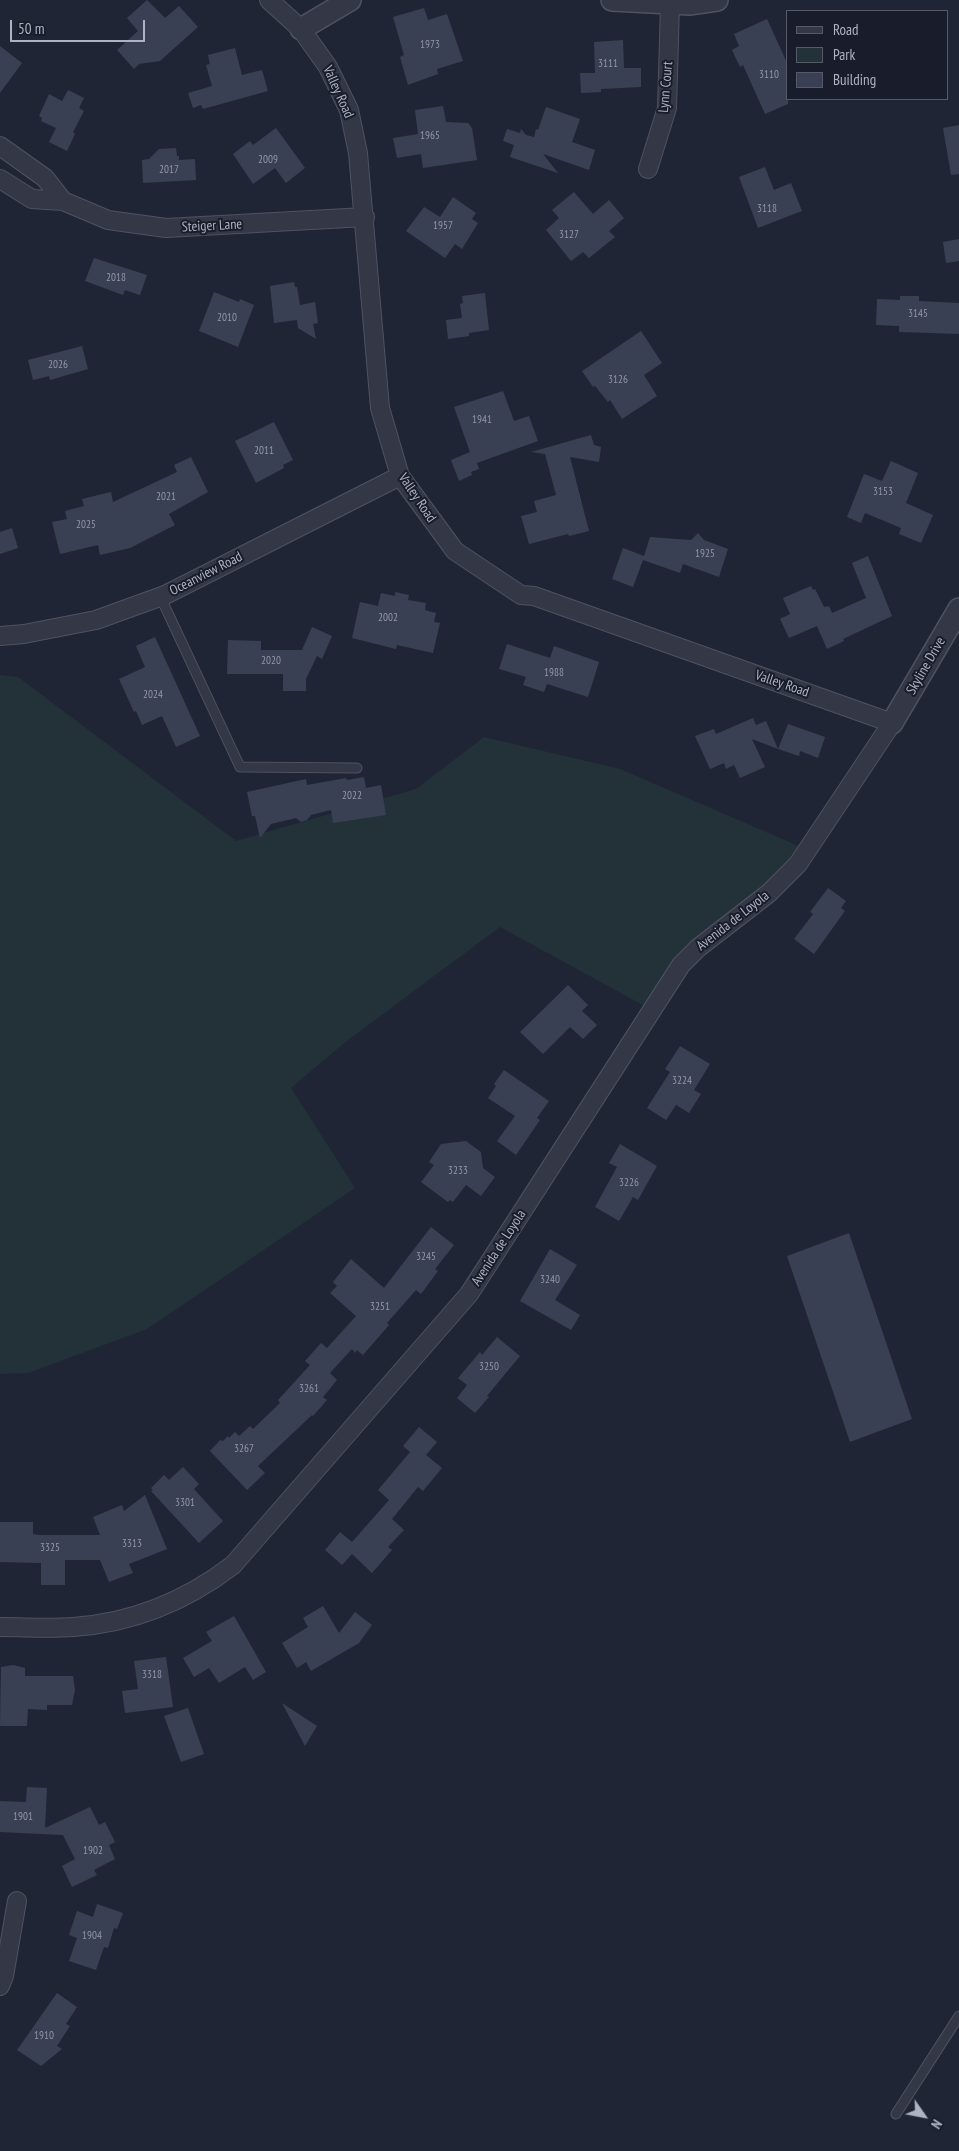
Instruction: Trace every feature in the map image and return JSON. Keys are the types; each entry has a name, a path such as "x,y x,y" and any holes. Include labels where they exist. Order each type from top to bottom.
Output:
{"street":[{"name":"Valley Road","path":"269,0 301,29 328,67 349,110 358,153 365,217 380,408 400,476 455,552 521,594 534,596 892,723"},
{"path":"301,29 350,0"},
{"path":"612,0 670,4 689,4 717,0"},
{"name":"Lynn Court","path":"648,169 667,108 670,4"},
{"name":"Steiger Lane","path":"0,146 45,178 63,201"},
{"name":"Steiger Lane","path":"0,179 32,199 63,201 108,220 166,228 365,217"},
{"name":"Oceanview Road","path":"0,636 24,634 96,620 160,596 400,476"},
{"name":"Skyline Drive","path":"892,723 959,609"},
{"name":"Avenida de Loyola","path":"0,1627 73,1627 128,1619 159,1610 213,1580 233,1566 469,1294 681,965 698,948 769,893 798,864 892,723"},
{"path":"0,1986 4,1976 17,1901"}],"lane":[{"path":"160,596 240,767 357,768"},
{"path":"896,2114 959,2016"}],"green space":[{"path":"0,675 18,677 236,841 416,789 484,737 620,769 817,854 698,948 652,1010 500,927 344,1043 291,1088 355,1188 147,1329 28,1373 0,1374"}],"building":[{"path":"147,0 165,18 179,6 198,27 160,61 139,64 134,69 117,50 138,31 127,18"},
{"path":"424,8 428,20 447,14 463,61 437,69 438,74 408,85 400,57 404,55 393,17"},
{"path":"767,19 786,61 786,100 788,100 788,104 765,114 743,65 740,67 732,50 739,46 734,34"},
{"path":"623,40 624,68 641,68 641,87 601,89 601,92 581,93 580,73 595,73 594,42"},
{"path":"0,46 22,63 0,93"},
{"path":"235,48 242,75 262,70 268,91 203,109 201,105 193,108 188,93 212,86 206,65 210,64 208,55"},
{"path":"68,90 84,98 79,108 84,111 73,132 75,134 67,151 49,142 56,128 41,121 42,118 39,116 49,94 62,101"},
{"path":"443,106 446,122 468,123 472,128 477,160 423,168 421,154 397,158 393,138 418,134 415,110"},
{"path":"546,107 580,119 572,142 595,150 589,170 543,154 558,173 510,157 514,145 503,141 507,129 520,133 521,129 526,135 534,137"},
{"path":"959,125 959,174 951,175 943,128"},
{"path":"276,128 305,168 286,183 275,168 253,184 233,154 250,141 253,145"},
{"path":"176,148 179,160 195,159 196,180 143,183 142,160 149,159 159,149"},
{"path":"765,167 774,190 791,183 802,211 758,228 739,177"},
{"path":"574,192 593,214 609,200 624,218 609,231 615,237 589,258 583,252 571,261 546,230 559,218 552,210"},
{"path":"453,197 476,213 472,219 478,223 462,249 455,244 445,258 406,231 424,207 440,217"},
{"path":"959,239 959,261 946,263 943,242"},
{"path":"94,258 147,275 140,295 125,290 123,295 85,281"},
{"path":"294,282 295,287 297,287 300,305 315,302 318,323 313,324 316,339 298,328 297,320 274,323 270,286"},
{"path":"214,292 239,302 240,299 254,305 238,347 199,331"},
{"path":"485,293 489,330 469,333 469,336 448,339 446,320 462,318 460,304 463,303 462,296"},
{"path":"900,296 919,296 919,301 959,303 959,334 899,332 899,326 876,325 877,299 900,300"},
{"path":"641,331 662,363 644,375 657,396 622,419 610,400 608,402 595,386 593,387 582,371"},
{"path":"82,346 88,369 50,380 49,376 33,380 28,360"},
{"path":"503,391 514,421 529,416 538,441 477,463 479,469 471,472 472,475 459,481 451,460 470,452 454,407"},
{"path":"274,422 293,460 283,465 284,468 256,483 235,441"},
{"path":"591,435 594,445 601,447 599,462 570,457 589,531 569,536 568,534 529,544 521,516 537,512 534,501 556,495 545,454 531,452"},
{"path":"191,457 208,492 169,514 175,525 130,548 100,555 98,545 60,554 52,522 67,519 65,511 84,506 82,499 111,492 113,502 177,472 174,465"},
{"path":"891,461 918,473 906,503 933,515 921,543 899,534 901,528 865,513 861,523 847,517 864,474 882,481"},
{"path":"12,528 18,548 0,554 0,532"},
{"path":"698,533 704,540 728,549 719,577 683,564 680,573 643,560 633,587 612,579 623,548 644,556 650,537 691,540"},
{"path":"868,556 892,616 843,639 844,641 827,649 817,626 789,638 780,619 790,614 783,598 811,586 813,590 815,589 824,607 829,606 832,613 866,598 852,563"},
{"path":"395,592 409,595 408,600 426,603 425,610 436,613 434,622 440,623 433,653 397,645 396,649 352,638 360,602 378,606 381,593 395,596"},
{"path":"312,627 332,636 322,659 317,656 306,679 306,691 283,691 283,674 227,674 228,640 261,641 261,650 302,650"},
{"path":"155,637 200,736 176,747 162,716 142,725 119,679 145,667 136,646"},
{"path":"507,644 550,658 554,646 599,662 588,697 547,684 544,692 523,685 526,677 499,669"},
{"path":"753,718 756,725 766,721 778,749 752,739 765,767 740,778 734,765 726,769 724,763 710,769 695,736 714,729 716,734"},
{"path":"788,724 825,737 818,758 800,751 799,756 778,749"},
{"path":"364,777 366,788 381,785 386,815 333,823 331,810 311,815 307,820 301,822 296,818 271,824 260,838 255,816 252,816 247,792 306,779 307,785 346,778 347,780"},
{"path":"828,888 846,901 841,908 845,911 814,954 794,939 813,914 810,912"},
{"path":"568,985 588,1005 582,1011 597,1025 583,1039 570,1027 543,1054 520,1032"},
{"path":"680,1046 710,1064 694,1090 701,1094 689,1113 676,1105 666,1120 647,1108 670,1072 665,1069"},
{"path":"504,1070 549,1101 537,1118 540,1120 516,1155 497,1141 515,1116 488,1098 496,1086 494,1084"},
{"path":"466,1141 481,1152 483,1168 495,1177 481,1196 466,1185 453,1202 450,1200 448,1202 421,1182 434,1165 429,1162 441,1144"},
{"path":"620,1144 657,1166 638,1200 633,1197 619,1221 595,1207 617,1167 609,1163"},
{"path":"431,1227 454,1245 435,1269 438,1271 421,1294 416,1290 387,1323 389,1325 363,1355 357,1350 355,1353 352,1349 330,1373 337,1380 323,1397 327,1400 313,1416 258,1466 265,1473 247,1490 210,1451 220,1440 223,1441 228,1436 229,1438 235,1432 239,1436 250,1426 253,1429 280,1403 278,1400 310,1365 305,1361 321,1343 327,1348 356,1316 330,1293 337,1286 333,1282 351,1259 384,1288"},
{"path":"849,1233 912,1419 850,1442 787,1256"},
{"path":"550,1249 577,1265 555,1300 580,1315 571,1330 520,1301"},
{"path":"497,1337 520,1356 475,1413 457,1398 467,1385 458,1378 480,1352 482,1355"},
{"path":"419,1427 437,1442 426,1455 442,1468 423,1491 418,1487 392,1519 404,1530 388,1547 392,1550 372,1573 352,1554 342,1565 325,1550 340,1532 352,1542 389,1500 378,1490 410,1452 403,1446"},
{"path":"183,1467 199,1484 194,1489 223,1521 199,1543 151,1491 153,1490 151,1488 164,1475 169,1480"},
{"path":"145,1495 167,1549 129,1564 133,1573 109,1582 100,1560 65,1560 65,1585 41,1585 41,1563 0,1562 0,1522 33,1522 33,1534 39,1535 100,1535 93,1517 122,1505 124,1511"},
{"path":"323,1606 339,1633 355,1612 372,1625 359,1643 311,1671 306,1662 297,1668 282,1643 308,1627 303,1618"},
{"path":"234,1616 266,1672 253,1680 245,1667 219,1683 209,1668 194,1677 183,1658 212,1641 206,1632"},
{"path":"166,1657 173,1707 125,1713 122,1691 138,1689 134,1661"},
{"path":"13,1665 25,1668 25,1676 73,1676 75,1690 72,1705 47,1705 47,1710 28,1709 27,1726 0,1726 1,1667"},
{"path":"282,1703 317,1726 305,1746"},
{"path":"188,1708 204,1754 181,1762 164,1716"},
{"path":"27,1787 47,1788 45,1828 90,1807 99,1825 105,1822 115,1842 109,1845 115,1859 94,1870 97,1875 72,1887 62,1866 75,1859 63,1835 0,1832 0,1801 26,1802"},
{"path":"97,1904 123,1913 117,1929 114,1928 108,1948 104,1947 96,1970 69,1961 77,1938 69,1935 77,1911 93,1917"},
{"path":"57,1993 77,2007 66,2024 70,2026 57,2046 62,2049 41,2066 17,2050"}]}
